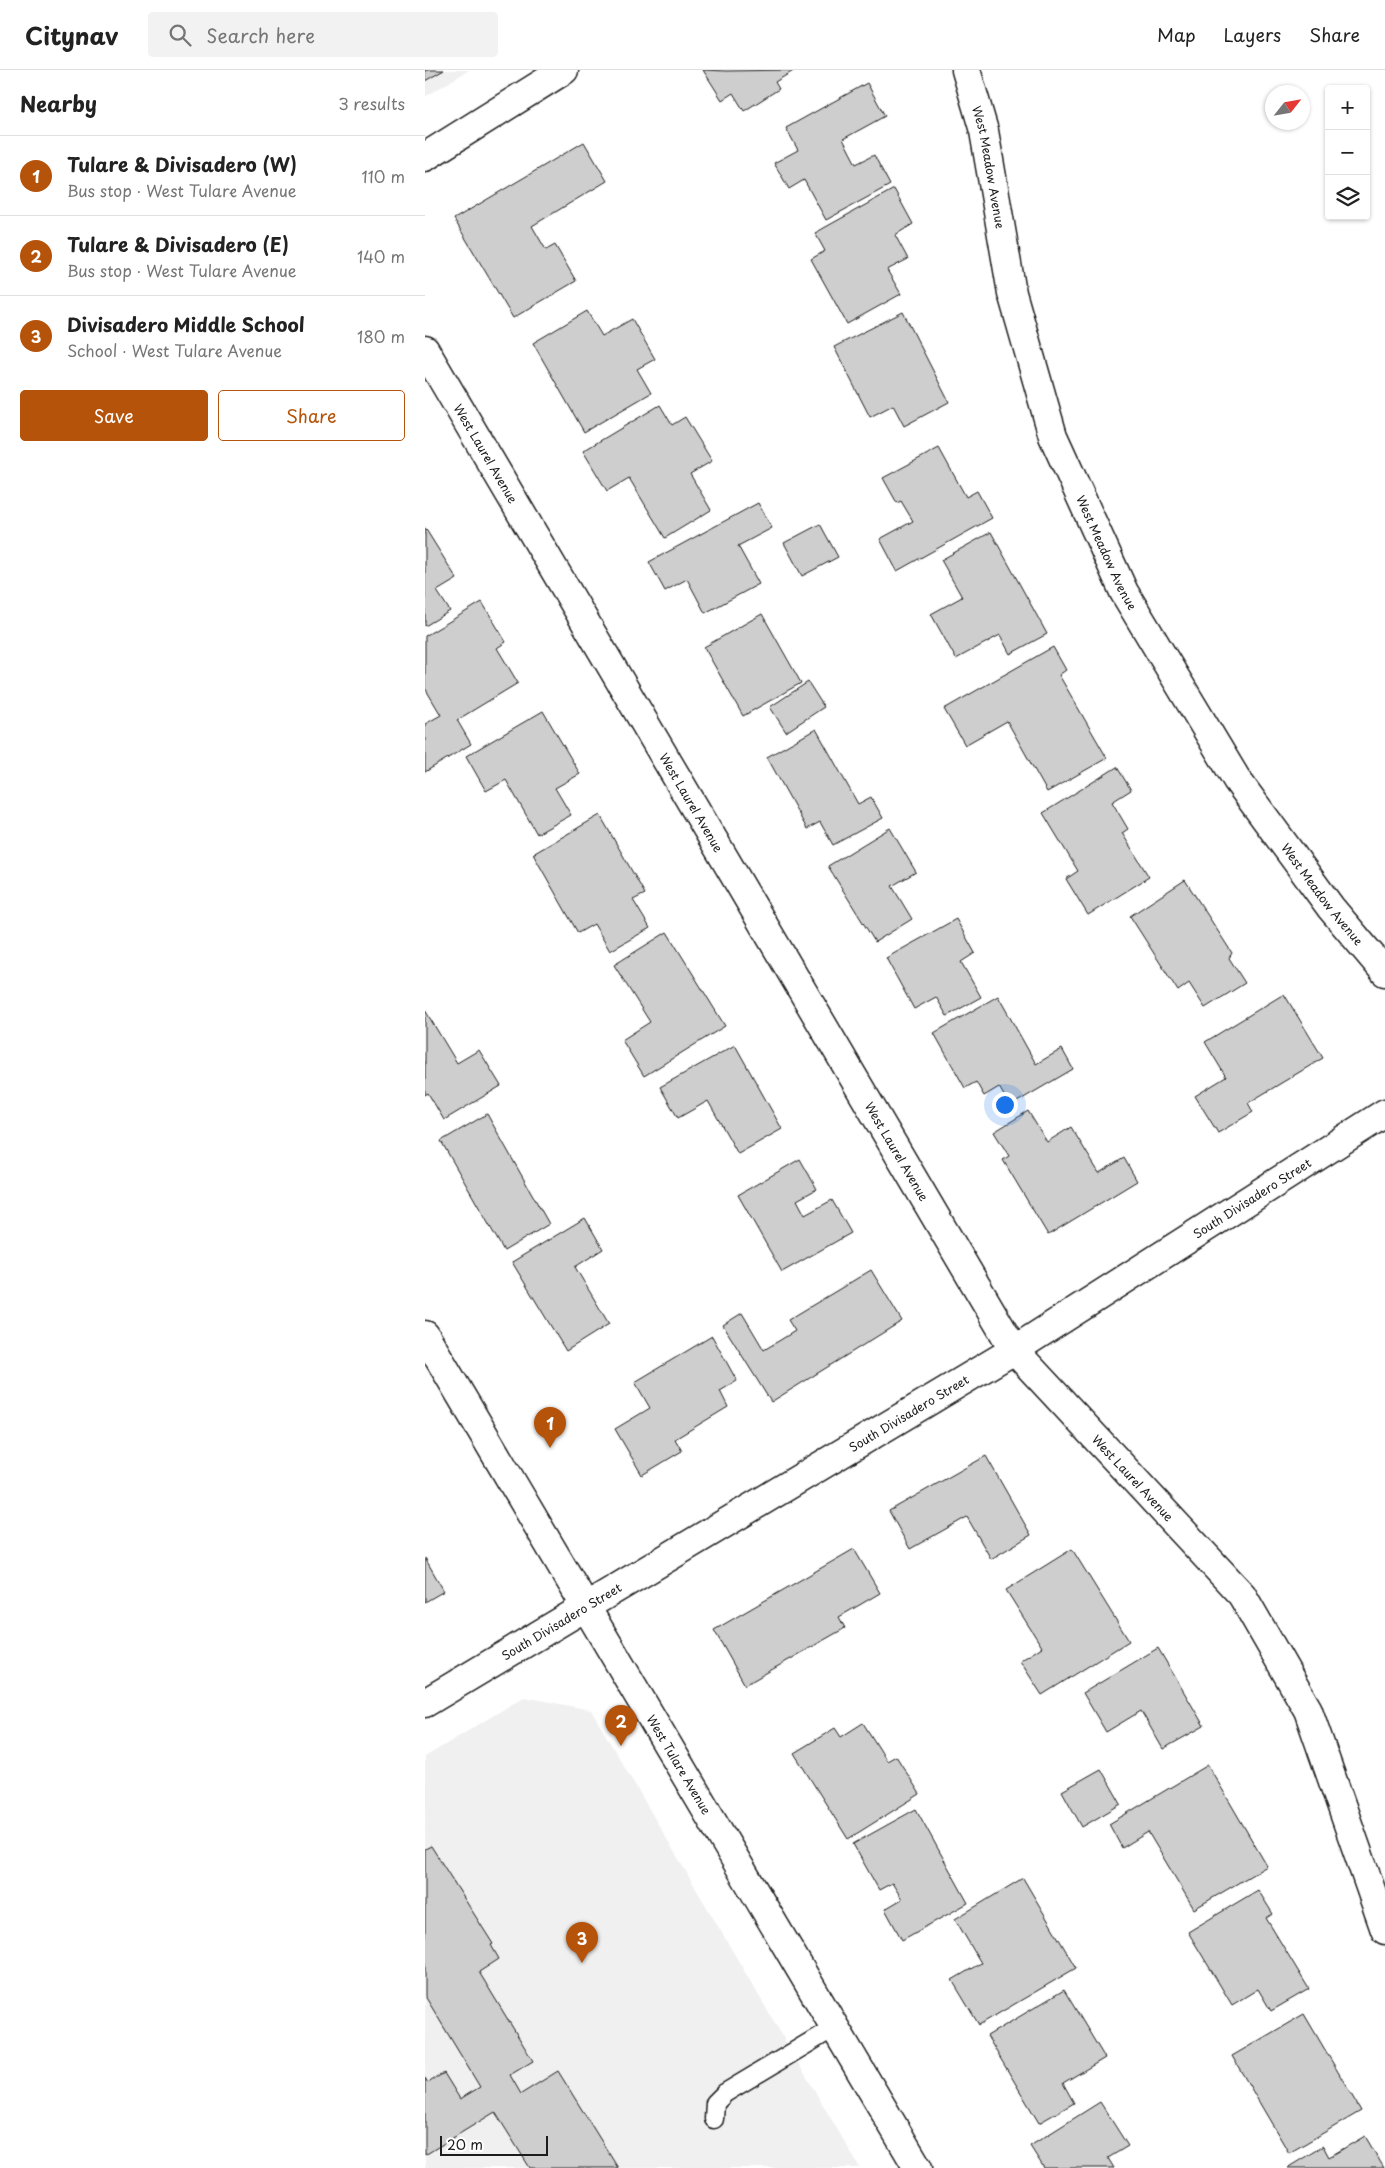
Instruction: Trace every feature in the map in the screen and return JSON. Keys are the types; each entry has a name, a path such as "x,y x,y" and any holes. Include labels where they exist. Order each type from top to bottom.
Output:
{"street":[{"path":"425,157 565,70"},
{"name":"West Meadow Avenue","path":"966,70 984,131 1012,293 1053,436 1124,592 1237,780 1331,908 1385,972"},
{"name":"West Laurel Avenue","path":"425,350 1014,1350 1242,1595 1308,1710 1385,1930"},
{"name":"South Divisadero Street","path":"425,1703 1014,1350 1385,1113"},
{"name":"West Tulare Avenue","path":"425,1335 587,1605 919,2168"}],"lane":[{"path":"714,2119 715,2103 725,2093 835,2027"}],"shaded area":[{"path":"425,70 469,70 425,97"},
{"path":"524,1697 591,1710 860,2168 425,2168 425,1757"}],"building":[{"path":"425,70 444,70 425,81"},
{"path":"703,70 795,70 775,82 779,89 744,111 733,93 722,100"},
{"path":"867,83 885,116 843,139 856,164 874,155 890,185 826,220 804,180 789,189 774,163 798,150 786,128"},
{"path":"584,142 607,181 532,226 546,250 555,245 576,281 513,318 454,219"},
{"path":"894,189 913,224 895,235 908,259 887,270 901,294 847,324 811,259 825,251 815,233"},
{"path":"587,311 602,336 632,319 655,359 637,369 651,393 584,432 533,343"},
{"path":"903,312 949,402 904,426 893,405 870,417 834,347"},
{"path":"660,405 672,425 685,417 712,461 690,474 711,510 665,538 629,478 607,491 583,451"},
{"path":"939,448 966,497 977,491 992,518 897,571 880,539 913,521 901,501 897,503 883,478"},
{"path":"758,503 772,528 738,546 759,584 705,613 687,579 665,591 649,562"},
{"path":"820,524 838,557 802,576 784,543"},
{"path":"425,528 457,579 437,591 450,611 425,626"},
{"path":"991,532 1047,634 1010,654 1000,635 956,659 931,614 962,597 941,560"},
{"path":"482,602 506,642 497,648 518,683 457,720 471,744 425,772 425,724 441,715 425,688 425,636"},
{"path":"762,614 801,683 743,716 704,647"},
{"path":"1053,647 1066,670 1059,675 1107,758 1047,792 1007,721 965,745 944,709"},
{"path":"808,682 824,707 786,732 770,707"},
{"path":"543,711 580,774 555,788 571,815 537,834 506,780 486,791 466,756"},
{"path":"816,729 858,804 871,797 883,818 833,845 820,822 807,829 767,757"},
{"path":"1117,767 1131,790 1112,802 1128,829 1122,833 1149,877 1088,915 1066,879 1078,871 1043,813"},
{"path":"600,815 645,894 633,900 650,928 610,951 594,924 578,933 533,854"},
{"path":"890,828 916,872 892,886 912,919 875,942 828,866"},
{"path":"1185,880 1232,953 1229,958 1245,983 1205,1008 1189,983 1178,991 1130,916"},
{"path":"956,919 975,953 961,962 981,997 947,1016 936,997 914,1009 886,958"},
{"path":"667,932 725,1026 644,1076 622,1040 650,1022 614,965"},
{"path":"1284,994 1323,1058 1248,1103 1253,1112 1218,1133 1195,1096 1226,1077 1205,1042"},
{"path":"998,996 1036,1064 1062,1049 1073,1069 1010,1106 999,1087 984,1096 976,1082 965,1088 934,1033"},
{"path":"425,1010 457,1063 479,1050 501,1086 444,1120 428,1093 425,1095"},
{"path":"735,1045 782,1129 738,1154 708,1101 678,1118 660,1087"},
{"path":"1028,1111 1047,1142 1071,1127 1099,1173 1124,1158 1137,1181 1048,1235 1003,1160 1009,1156 994,1132"},
{"path":"487,1114 549,1224 504,1251 441,1141"},
{"path":"800,1159 817,1189 797,1200 805,1215 832,1200 851,1233 782,1272 738,1195"},
{"path":"585,1218 603,1249 575,1267 609,1324 566,1351 512,1262"},
{"path":"871,1270 902,1321 771,1402 723,1325 742,1313 764,1350 795,1331 788,1320"},
{"path":"712,1336 737,1381 720,1391 728,1407 675,1439 682,1451 642,1475 615,1429 650,1408 635,1382"},
{"path":"986,1456 1031,1535 991,1559 967,1517 910,1549 889,1511"},
{"path":"854,1549 880,1593 839,1617 845,1628 745,1685 714,1630"},
{"path":"1072,1549 1129,1641 1042,1695 1020,1661 1042,1647 1006,1590"},
{"path":"425,1558 444,1591 425,1602"},
{"path":"1158,1648 1204,1726 1163,1749 1141,1711 1106,1732 1083,1693"},
{"path":"863,1723 887,1761 896,1756 920,1794 848,1839 794,1753 835,1728 841,1737"},
{"path":"1208,1765 1267,1866 1194,1909 1148,1832 1122,1848 1109,1824"},
{"path":"1101,1769 1121,1804 1082,1827 1062,1791"},
{"path":"916,1809 968,1903 902,1940 885,1909 902,1899 892,1883 879,1890 853,1844"},
{"path":"431,1846 493,1944 491,1945 499,1959 479,1972 533,2061 510,2075 521,2094 558,2071 618,2168 530,2168 495,2112 425,2155 425,2078 428,2083 444,2073 460,2099 480,2087 425,1996 425,1849"},
{"path":"1023,1878 1076,1968 979,2025 952,1980 981,1963 955,1919"},
{"path":"1258,1890 1273,1914 1266,1918 1309,1989 1271,2011 1258,1989 1232,2005 1188,1932"},
{"path":"1064,1990 1105,2058 1063,2083 1074,2103 1039,2123 987,2036"},
{"path":"1304,2014 1361,2111 1289,2153 1232,2056"},
{"path":"1100,2102 1128,2146 1108,2158 1114,2168 1044,2168 1030,2146"},
{"path":"1365,2136 1384,2168 1287,2168 1323,2146 1329,2157"}],"place":[{"name":"Tulare & Divisadero (W)","path":"550,1448"},
{"name":"Tulare & Divisadero (E)","path":"621,1746"},
{"name":"Divisadero Middle School","path":"582,1963"}]}
